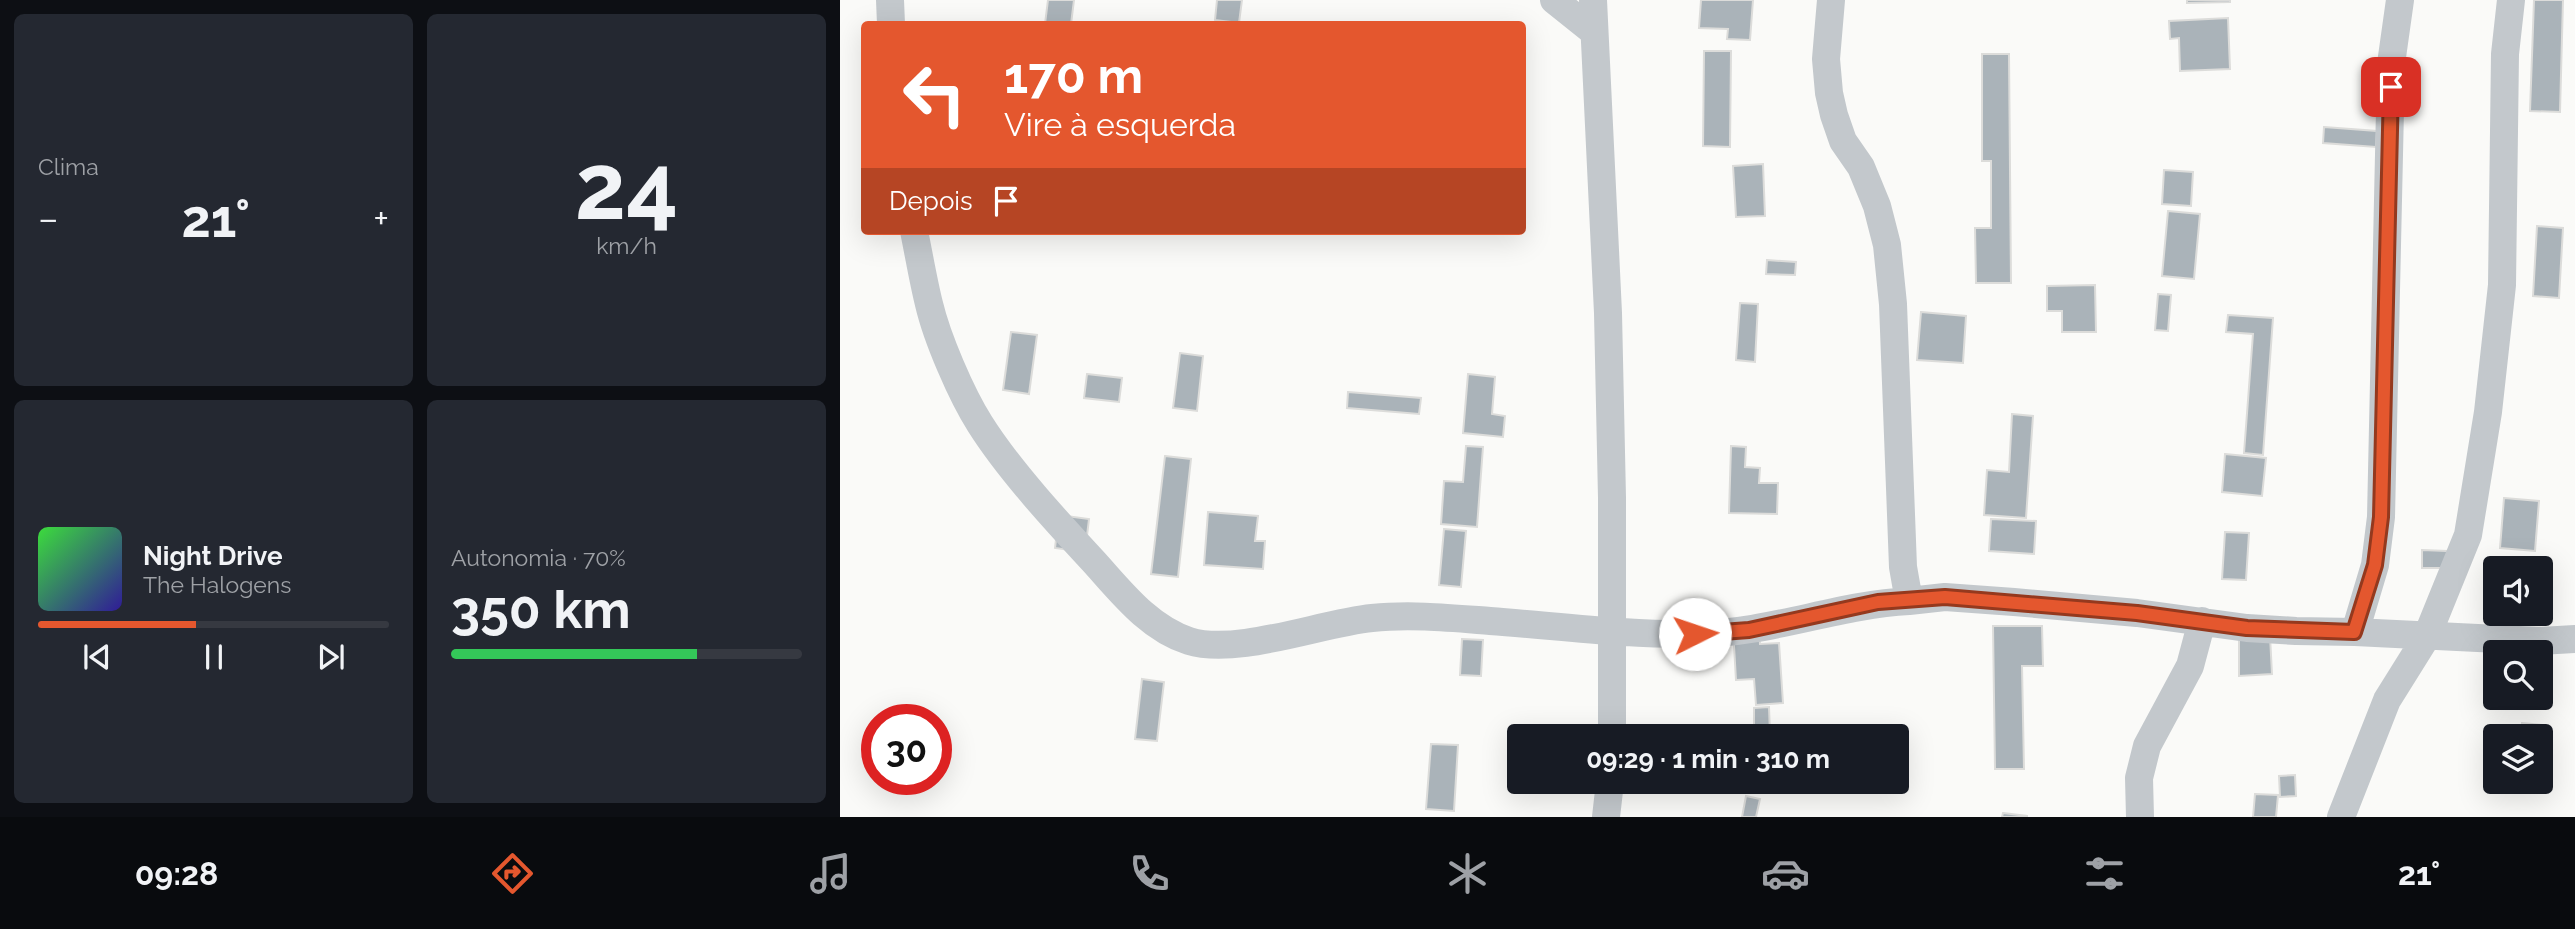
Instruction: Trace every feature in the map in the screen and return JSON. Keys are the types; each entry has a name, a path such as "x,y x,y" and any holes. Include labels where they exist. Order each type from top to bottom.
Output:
{"street":[{"path":"890,0 891,21"},
{"path":"1554,0 1594,32"},
{"path":"1593,0 1608,313 1612,724"},
{"path":"1831,0 1826,59 1834,115 1843,141 1861,167 1877,206 1887,245 1894,304 1903,567 1909,601"},
{"path":"2354,632 2375,565 2381,517 2391,64 2400,0"},
{"path":"2341,817 2386,700 2427,636 2468,535 2488,412 2502,285 2505,54 2511,0"},
{"path":"915,235 929,307 958,382 980,425 1020,478 1138,609 1167,633 1192,642 1215,645 1241,643 1372,618 1430,616 1613,631 1695,634 1749,630 1878,602 1945,597 2202,621 2247,628 2539,641 2575,639"},
{"path":"2140,817 2139,778 2147,746 2190,666 2202,621"},
{"path":"1606,817 1609,794"}],"building":[{"path":"1048,0 1074,0 1071,21 1045,21"},
{"path":"1217,0 1242,0 1239,21 1215,20"},
{"path":"1701,0 1753,0 1750,40 1727,39 1728,29 1699,28"},
{"path":"2187,0 2230,0 2230,2 2187,3"},
{"path":"2534,0 2563,0 2560,112 2530,111"},
{"path":"2228,18 2230,69 2180,71 2179,38 2170,39 2169,21"},
{"path":"1704,51 1731,51 1730,147 1703,146"},
{"path":"1982,54 2009,54 2011,283 1976,283 1975,228 1991,228 1991,161 1982,161"},
{"path":"2324,127 2377,131 2376,147 2323,143"},
{"path":"1763,164 1765,216 1736,217 1733,166"},
{"path":"2164,170 2193,172 2191,206 2162,204"},
{"path":"2168,211 2200,214 2194,279 2162,276"},
{"path":"2537,226 2563,228 2559,298 2533,296"},
{"path":"1767,260 1796,262 1795,275 1766,274"},
{"path":"2095,285 2096,332 2062,332 2062,311 2047,311 2047,286"},
{"path":"2158,294 2171,295 2168,331 2155,330"},
{"path":"1740,303 1758,304 1755,362 1736,360"},
{"path":"1921,312 1966,316 1963,363 1917,360"},
{"path":"2228,315 2273,318 2263,455 2244,453 2253,334 2226,332"},
{"path":"1011,332 1037,335 1029,394 1003,390"},
{"path":"1180,353 1203,356 1197,411 1173,408"},
{"path":"1087,374 1122,378 1119,402 1084,398"},
{"path":"1468,374 1495,377 1492,414 1505,416 1503,437 1463,433"},
{"path":"1348,392 1421,398 1419,414 1347,408"},
{"path":"2012,414 2033,416 2026,518 1984,515 1987,470 2009,472"},
{"path":"1466,446 1483,447 1477,527 1441,524 1444,481 1463,482"},
{"path":"1731,446 1746,447 1745,467 1760,468 1759,483 1778,483 1777,514 1729,513"},
{"path":"2225,454 2266,458 2262,496 2222,492"},
{"path":"1165,456 1191,459 1178,577 1151,574"},
{"path":"2504,498 2539,501 2535,551 2500,548"},
{"path":"1208,512 1258,516 1255,541 1265,541 1263,569 1204,565"},
{"path":"1059,515 1089,519 1085,552 1055,548"},
{"path":"1991,519 2036,521 2034,554 1989,551"},
{"path":"1444,529 1466,531 1461,587 1439,585"},
{"path":"2225,532 2249,533 2246,580 2222,579"},
{"path":"2422,550 2447,551 2447,568 2422,568"},
{"path":"1993,626 2042,626 2043,666 2022,666 2024,769 1995,769"},
{"path":"1759,627 1760,644 1779,643 1783,703 1756,705 1754,679 1736,680 1733,629"},
{"path":"2270,636 2272,674 2239,676 2239,637"},
{"path":"1462,639 1483,640 1481,676 1460,675"},
{"path":"1142,679 1164,682 1157,741 1135,739"},
{"path":"1769,707 1770,724 1754,724 1754,708"},
{"path":"1431,744 1458,745 1454,811 1426,809"},
{"path":"2295,775 2296,796 2280,797 2279,776"},
{"path":"2255,794 2278,795 2276,817 2253,817"},
{"path":"1746,796 1760,799 1756,817 1742,817"},
{"path":"2003,813 2027,816 2027,817 2002,817"}],"route":[{"path":"1695,634 1749,630 1878,602 1945,597 2137,613 2247,628 2354,632 2375,565 2381,517 2391,87"}]}
